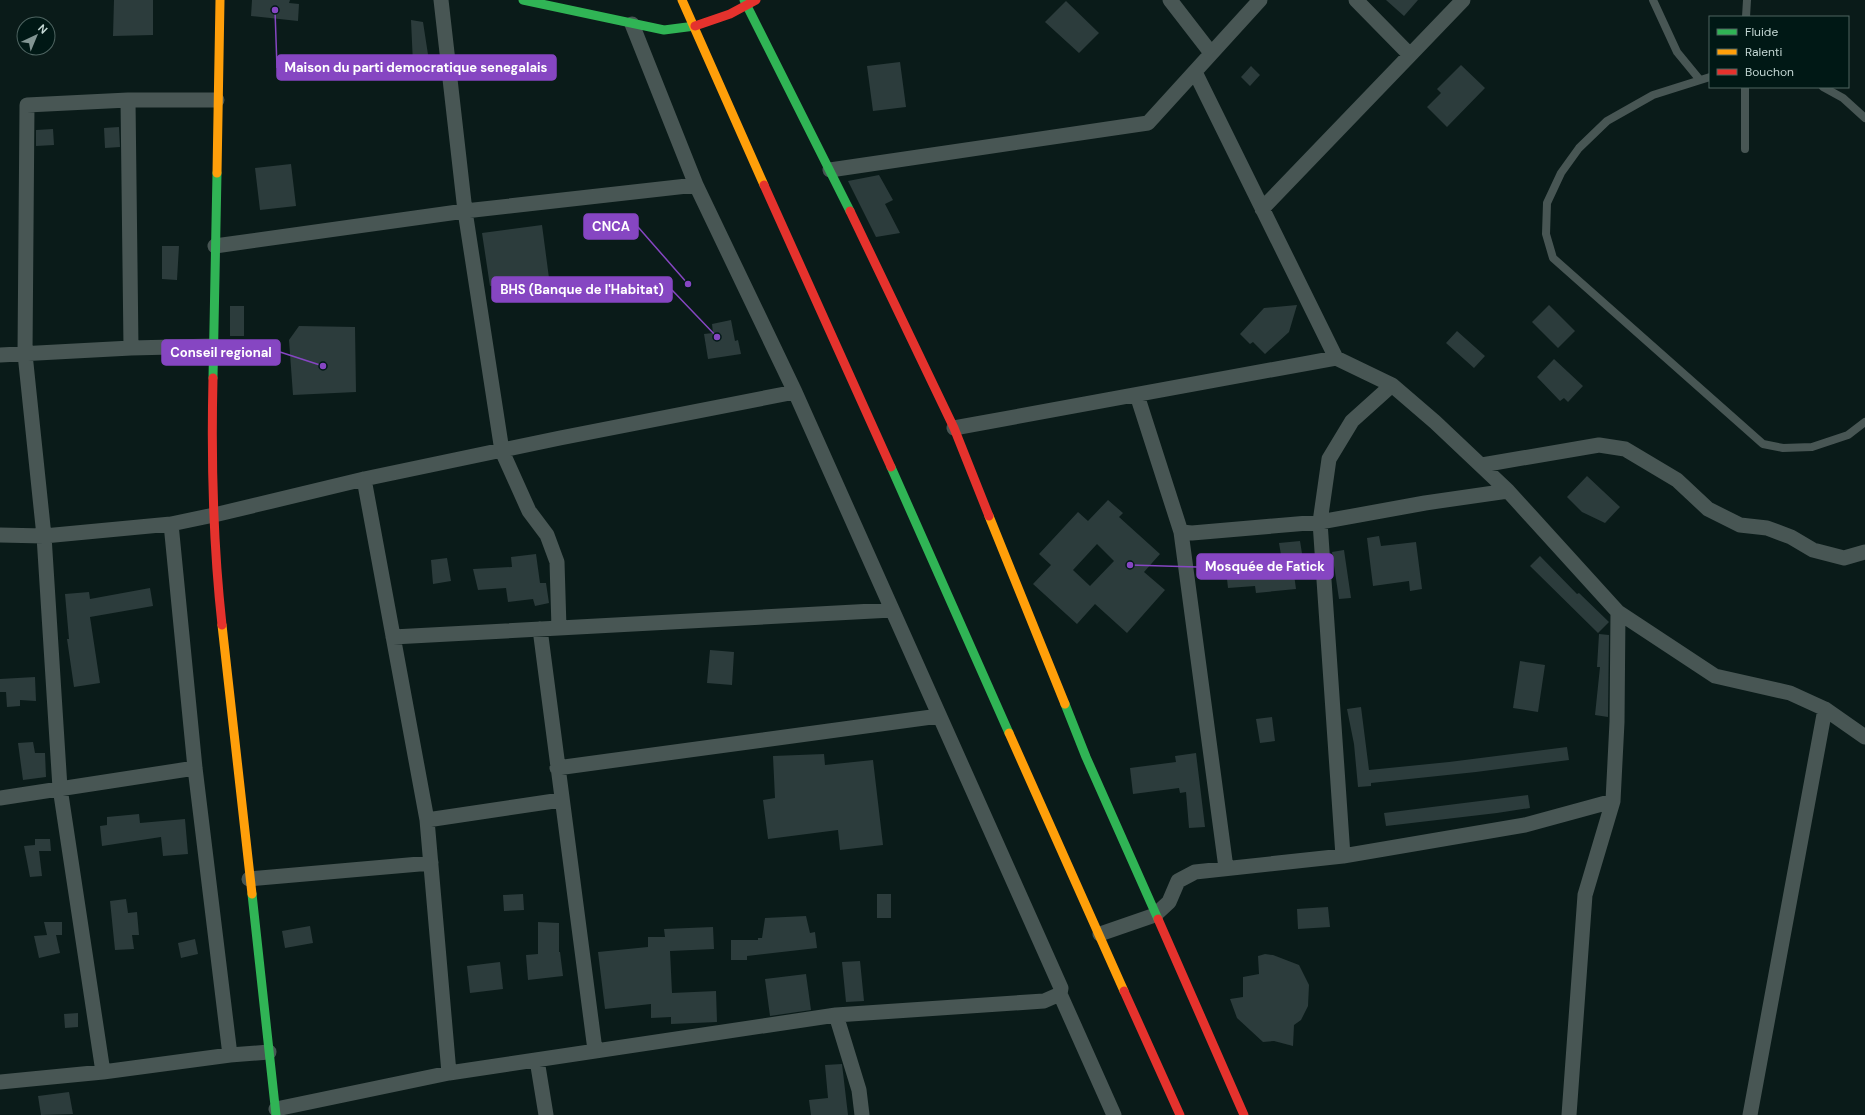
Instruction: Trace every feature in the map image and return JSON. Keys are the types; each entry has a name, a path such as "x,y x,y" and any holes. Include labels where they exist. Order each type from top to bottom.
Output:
{"street":[{"path":"220,0 212,429 216,568 249,879 276,1112 449,1073 595,1050 836,1015 1044,1001 1060,994"},
{"path":"441,0 465,211 502,451 529,511 547,535 557,562 560,628"},
{"path":"523,0 664,30 694,27 745,3 756,0"},
{"path":"682,0 773,200 1180,1115"},
{"path":"1170,0 1211,53"},
{"path":"830,170 1148,124 1260,0"},
{"path":"1356,0 1410,55"},
{"path":"1262,208 1463,0"},
{"path":"745,3 830,170 954,428 1086,757 1154,915 1244,1115"},
{"path":"632,24 696,185 795,392 1061,988 1060,994 1114,1115"},
{"path":"1195,72 1336,358"},
{"path":"103,1072 60,788 44,536 25,354 28,105 128,100 217,100"},
{"path":"128,100 132,348"},
{"path":"215,246 465,211 696,185"},
{"path":"0,355 132,348 214,346"},
{"path":"954,428 1336,358 1392,384 1482,465 1508,491 1618,612 1715,676 1790,693 1825,709 1865,737"},
{"path":"1343,856 1320,522 1329,459 1352,421 1392,384"},
{"path":"0,535 44,536 171,524 364,479 674,414 795,392"},
{"path":"1137,395 1181,532 1226,868"},
{"path":"1482,465 1599,445 1625,449 1677,480 1708,509 1740,525 1767,528 1791,537 1813,550 1844,558 1865,552"},
{"path":"364,479 427,820 449,1073"},
{"path":"1181,532 1192,533 1320,522 1425,502 1508,491"},
{"path":"171,524 195,768 230,1055"},
{"path":"393,636 892,610"},
{"path":"1569,1115 1585,895 1613,801 1617,722 1618,612"},
{"path":"540,629 561,800 595,1050"},
{"path":"1750,1115 1825,709"},
{"path":"557,768 940,716"},
{"path":"0,798 195,768"},
{"path":"427,820 561,800"},
{"path":"1100,934 1154,915 1169,902 1178,881 1195,872 1343,856 1526,825 1613,801"},
{"path":"249,879 431,863"},
{"path":"836,1015 859,1090 862,1115"},
{"path":"0,1082 103,1072 230,1055 269,1052"},
{"path":"537,1060 546,1115"}],"lane":[{"path":"1653,0 1677,52 1700,80"},
{"path":"1746,0 1746,16"},
{"path":"1709,77 1653,95 1607,121 1579,148 1561,173 1547,202 1546,234 1553,258 1763,444 1783,448 1812,446 1848,435 1865,422"},
{"path":"1745,149 1746,88"},
{"path":"1824,88 1843,98 1865,118"}],"building":[{"path":"114,0 153,0 153,35 113,36"},
{"path":"252,0 290,0 289,3 299,4 298,21 251,16"},
{"path":"1386,0 1418,0 1404,16"},
{"path":"1066,1 1099,33 1079,53 1045,22"},
{"path":"411,20 423,22 429,61 413,64"},
{"path":"900,62 906,107 873,111 867,66"},
{"path":"1461,65 1485,88 1447,127 1427,107 1441,93 1437,89"},
{"path":"1251,66 1260,75 1250,86 1241,77"},
{"path":"119,127 120,147 105,148 104,128"},
{"path":"53,129 54,145 36,146 36,130"},
{"path":"291,164 296,206 260,210 255,168"},
{"path":"879,175 893,200 885,204 900,233 876,237 848,181"},
{"path":"542,225 549,278 490,286 482,233"},
{"path":"162,246 179,246 177,280 162,279"},
{"path":"1297,305 1289,332 1265,354 1253,342 1250,344 1240,334 1264,308"},
{"path":"1549,305 1575,331 1558,348 1532,322"},
{"path":"230,306 244,306 244,336 230,336"},
{"path":"731,320 735,341 738,340 741,354 708,359 704,334 713,333 712,324"},
{"path":"299,326 355,327 356,392 293,395 289,340"},
{"path":"1457,331 1485,356 1474,368 1446,343"},
{"path":"1554,359 1583,386 1568,402 1564,398 1560,401 1537,377"},
{"path":"1587,476 1620,507 1605,523 1582,512 1567,497"},
{"path":"1108,500 1123,513 1119,517 1160,554 1144,572 1165,590 1127,633 1095,604 1077,624 1033,584 1051,565 1039,554 1078,512 1088,521","holes":["1097,544 1114,561 1090,586 1073,570"]},
{"path":"1379,536 1381,546 1416,542 1422,589 1410,591 1409,581 1373,586 1367,538"},
{"path":"1300,541 1304,566 1293,567 1296,589 1256,593 1255,586 1228,588 1226,570 1251,568 1251,564 1282,561 1279,543"},
{"path":"1344,550 1351,598 1339,599 1332,552"},
{"path":"536,554 540,583 546,583 549,603 535,606 533,599 508,602 506,588 478,590 473,569 512,567 511,557"},
{"path":"1540,556 1577,594 1579,593 1609,622 1598,633 1530,566"},
{"path":"447,558 451,581 433,584 431,560"},
{"path":"150,588 153,606 90,617 100,683 74,687 67,639 69,639 65,594 89,592 90,599"},
{"path":"1599,634 1609,635 1608,717 1595,715 1600,667 1597,667"},
{"path":"710,650 734,652 732,685 707,683"},
{"path":"1520,661 1545,665 1538,712 1513,708"},
{"path":"35,677 36,701 20,700 20,706 7,707 6,692 0,692 0,679"},
{"path":"1361,707 1369,770 1449,762 1567,747 1569,760 1371,783 1371,786 1358,787 1354,744 1347,709"},
{"path":"1272,717 1275,741 1260,743 1256,719"},
{"path":"33,742 35,753 45,753 46,777 23,780 18,743"},
{"path":"1196,753 1205,827 1189,828 1186,792 1180,793 1179,788 1133,794 1130,768 1176,762 1175,756"},
{"path":"824,754 825,765 873,760 883,845 840,850 838,830 768,839 763,800 775,798 773,756"},
{"path":"1528,795 1530,808 1386,826 1384,813"},
{"path":"139,814 140,823 185,819 188,854 163,856 161,837 102,846 100,826 107,825 107,817"},
{"path":"35,839 50,839 51,851 39,851 42,876 30,877 24,846 35,845"},
{"path":"523,894 524,910 504,911 503,895"},
{"path":"877,894 891,894 891,918 877,918"},
{"path":"126,899 128,913 137,912 139,935 132,935 134,949 115,950 110,901"},
{"path":"1328,907 1330,927 1298,929 1297,909"},
{"path":"806,916 810,933 815,932 817,948 747,956 747,960 731,960 731,940 758,940 758,938 762,938 765,918"},
{"path":"44,922 62,922 62,935 56,935 60,953 39,958 34,936 47,935"},
{"path":"538,922 559,923 559,952 563,976 528,980 526,955 538,954"},
{"path":"310,926 313,943 285,948 282,931"},
{"path":"713,927 714,949 670,951 672,993 716,991 717,1022 671,1024 671,1017 651,1018 651,1004 605,1009 598,952 648,947 648,937 665,937 664,929"},
{"path":"195,939 198,954 181,958 178,943"},
{"path":"1265,954 1273,955 1299,965 1309,985 1308,1006 1301,1020 1294,1025 1293,1046 1274,1041 1263,1042 1237,1018 1230,999 1243,997 1243,977 1259,974 1258,956"},
{"path":"860,961 864,1001 846,1002 842,962"},
{"path":"500,962 503,989 470,993 467,966"},
{"path":"806,974 811,1010 770,1016 765,979"},
{"path":"78,1013 78,1027 65,1028 64,1014"},
{"path":"842,1064 848,1115 811,1115 809,1100 828,1098 825,1065"},
{"path":"69,1092 73,1114 41,1115 38,1096"}],"traffic: fast":[{"path":"523,0 664,30 695,26"},
{"path":"744,0 850,211"},
{"path":"213,378 217,173"},
{"path":"891,467 1009,733"},
{"path":"1065,704 1086,757 1158,919"},
{"path":"252,894 276,1115"}],"traffic: slow":[{"path":"217,173 220,0"},
{"path":"682,0 764,185"},
{"path":"989,516 1065,704"},
{"path":"222,625 252,894"},
{"path":"1009,733 1124,991"}],"traffic: jam":[{"path":"695,26 730,14 756,0"},
{"path":"764,185 891,467"},
{"path":"850,211 954,428 989,516"},
{"path":"213,378 213,502 222,625"},
{"path":"1158,919 1244,1115"},
{"path":"1124,991 1180,1115"}],"place":[{"name":"Maison du parti democratique senegalais","path":"275,10"},
{"name":"CNCA","path":"688,284"},
{"name":"BHS (Banque de l'Habitat)","path":"717,337"},
{"name":"Conseil regional","path":"323,366"},
{"name":"Mosquée de Fatick","path":"1130,565"}]}
